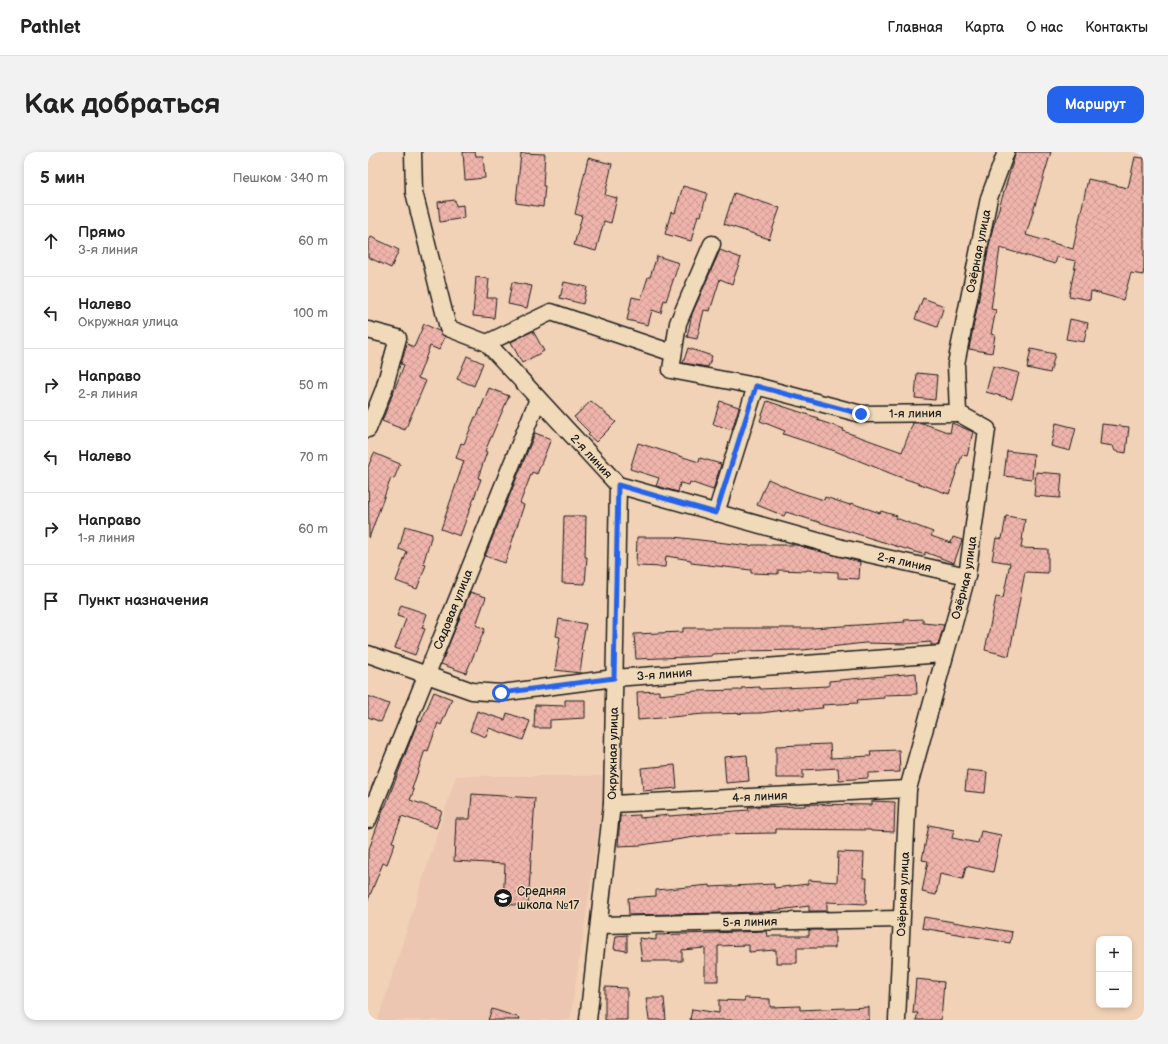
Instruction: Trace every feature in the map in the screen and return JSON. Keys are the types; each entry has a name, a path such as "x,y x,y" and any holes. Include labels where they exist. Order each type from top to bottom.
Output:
{"street":[{"name":"2-я линия","path":"413,152 414,192 448,328 487,343 618,485 842,548 967,576"},
{"name":"Озёрная улица","path":"897,1020 900,919 908,789 944,654 967,576 987,429 958,413 956,364 989,198 1006,152"},
{"path":"487,343 551,312 673,353 678,323 712,244"},
{"path":"368,330 398,338 384,389 368,429"},
{"name":"1-я линия","path":"673,353 670,370 756,386 861,414 958,413"},
{"path":"716,513 756,386"},
{"name":"Садовая улица","path":"368,820 426,673 538,399"},
{"name":"Окружная улица","path":"588,1020 612,804 618,485"},
{"name":"3-я линия","path":"368,654 472,690 501,693 614,678 944,654"},
{"name":"4-я линия","path":"612,804 908,789"},
{"name":"5-я линия","path":"599,925 900,919"}],"shaded area":[{"name":"Средняя школа №17","path":"456,776 607,776 570,1020 378,1020"}],"building":[{"path":"463,152 475,152 476,156 483,156 485,178 465,180"},
{"path":"1016,152 1051,152 1026,235 1073,249 1088,179 1128,188 1135,157 1144,158 1143,275 1131,273 1123,300 1091,291 1090,300 1069,296 1076,261 1057,257 1055,264 1000,248 991,309 996,310 991,334 995,335 992,353 969,349 992,231"},
{"path":"521,153 545,154 543,186 545,186 543,207 516,203"},
{"path":"588,158 612,164 605,195 617,198 611,223 604,221 596,251 574,245 582,216 575,214"},
{"path":"683,186 707,193 701,216 698,215 691,241 665,234 671,212 675,213"},
{"path":"734,193 780,208 769,239 724,224"},
{"path":"455,200 456,206 463,205 464,218 440,222 438,202"},
{"path":"371,237 399,250 391,268 368,257 368,243"},
{"path":"720,250 741,258 732,284 720,279 710,311 704,310 697,339 687,337 692,314"},
{"path":"657,256 679,263 666,301 664,300 661,313 652,310 648,325 627,320 632,297 641,299"},
{"path":"476,277 489,279 487,298 496,298 494,318 473,316"},
{"path":"512,282 532,286 527,308 508,304"},
{"path":"564,282 587,287 583,304 560,298"},
{"path":"923,298 944,306 937,327 915,319"},
{"path":"1070,319 1088,323 1084,342 1066,339"},
{"path":"424,324 439,331 445,337 439,350 430,346 418,378 426,381 405,430 382,421 404,365 401,364 407,344 414,347"},
{"path":"533,331 544,351 522,363 511,342"},
{"path":"688,348 712,356 708,367 683,363"},
{"path":"1031,349 1055,354 1050,373 1027,368"},
{"path":"467,356 483,363 474,386 457,379"},
{"path":"993,366 1019,373 1012,399 986,392"},
{"path":"917,373 937,375 935,400 915,398"},
{"path":"489,388 509,396 485,451 487,452 478,478 481,479 460,536 441,529 464,461 456,458 461,443 464,444"},
{"path":"591,401 616,422 596,442 588,435 590,433 574,417"},
{"path":"720,401 739,407 732,430 713,424"},
{"path":"767,401 818,418 817,420 844,429 843,431 902,452 913,423 922,423 950,433 952,423 973,432 967,456 962,455 949,494 897,476 835,451 783,434 785,431 760,421"},
{"path":"1056,423 1076,428 1070,451 1051,446"},
{"path":"1102,424 1129,427 1126,453 1115,451 1113,446 1100,444"},
{"path":"535,433 551,439 537,474 532,472 520,503 524,505 505,563 485,556"},
{"path":"638,443 699,462 700,458 721,464 713,490 690,482 689,485 680,483 678,492 656,486 659,478 630,469"},
{"path":"1007,451 1034,454 1032,479 1004,476"},
{"path":"374,453 400,464 394,479 391,478 369,538 368,467"},
{"path":"1036,472 1062,474 1060,498 1034,496"},
{"path":"768,479 795,491 824,500 825,497 850,505 851,503 880,513 881,511 897,516 896,518 933,532 931,536 951,543 953,537 962,540 954,563 925,552 925,555 786,512 784,516 757,505"},
{"path":"564,516 586,516 585,557 587,557 585,584 562,583"},
{"path":"1006,516 1025,519 1021,548 1048,549 1048,573 1025,572 1009,656 985,650 996,597 1003,598 1010,563 992,560 996,538 1002,539"},
{"path":"405,526 432,534 423,564 426,565 417,589 396,581 407,552 399,549"},
{"path":"637,537 674,537 751,546 797,545 860,562 859,579 838,578 838,572 807,570 778,570 778,574 751,573 751,570 691,563 691,560 666,556 665,567 636,566"},
{"path":"470,592 486,597 476,625 485,629 466,673 441,664"},
{"path":"401,605 427,614 422,628 425,629 415,655 395,648 406,619 397,616"},
{"path":"559,619 586,624 581,650 583,651 580,673 555,670 560,637 556,636"},
{"path":"923,619 923,623 944,625 938,645 931,645 931,642 906,644 865,643 803,650 738,651 738,653 712,654 712,656 636,659 634,634 683,632 683,628 811,628 905,622 904,620"},
{"path":"916,673 917,694 884,695 884,698 857,700 858,703 822,705 823,708 800,710 800,708 761,713 704,714 638,720 637,692 659,691 659,695 696,691 741,690 741,688 760,687 760,689 829,686 829,681"},
{"path":"434,692 452,699 441,725 438,723 428,751 425,750 412,789 414,790 410,800 442,811 436,828 402,816 392,842 395,843 387,864 383,863 368,900 368,852 418,721 421,722"},
{"path":"368,696 389,704 381,722 368,717"},
{"path":"565,700 585,700 585,718 550,720 550,728 534,728 535,705 565,706"},
{"path":"477,711 505,720 507,713 530,721 523,740 489,728 486,737 470,731"},
{"path":"830,744 831,758 871,756 870,751 899,750 900,772 868,773 868,778 839,780 838,768 803,770 803,778 776,778 776,746"},
{"path":"747,755 749,781 726,783 724,757"},
{"path":"675,765 677,788 643,791 641,768"},
{"path":"967,770 987,772 985,793 965,791"},
{"path":"472,794 535,798 528,906 503,904 505,864 454,861 456,819 470,819"},
{"path":"872,801 895,802 894,832 871,830 776,829 776,833 715,834 642,845 618,846 620,816 640,815 640,818 749,810 748,807 805,806 805,804 872,805"},
{"path":"929,825 954,830 952,838 978,843 981,831 1001,835 993,872 966,866 963,879 940,874 936,895 922,892 928,861 922,860"},
{"path":"838,852 864,853 863,878 867,878 866,904 827,902 827,911 809,911 809,906 765,912 629,915 628,898 656,896 656,890 710,885 710,887 774,884 774,888 808,884 808,880 837,882"},
{"path":"924,917 1012,932 1010,943 922,928"},
{"path":"809,930 835,930 835,948 797,948 797,963 776,963 776,950 749,952 749,945 718,946 718,981 705,981 705,948 682,950 682,961 642,961 639,938 656,940 656,935 766,931 767,936 809,936"},
{"path":"627,935 627,951 614,949 616,936"},
{"path":"916,979 944,982 941,1020 916,1020 918,1013 913,1013"},
{"path":"605,987 627,988 627,1020 605,1020"},
{"path":"646,998 664,998 666,1020 649,1020"},
{"path":"745,998 770,999 770,1007 800,1006 800,1010 869,1007 869,1020 690,1020 692,1009 719,1013 719,1000 744,1001"},
{"path":"492,1009 520,1018 519,1020 488,1020"}],"place":[{"name":"Средняя школа №17","path":"503,898"}],"route":[{"path":"501,693 614,678 618,485 716,513 756,386 861,414"}]}
